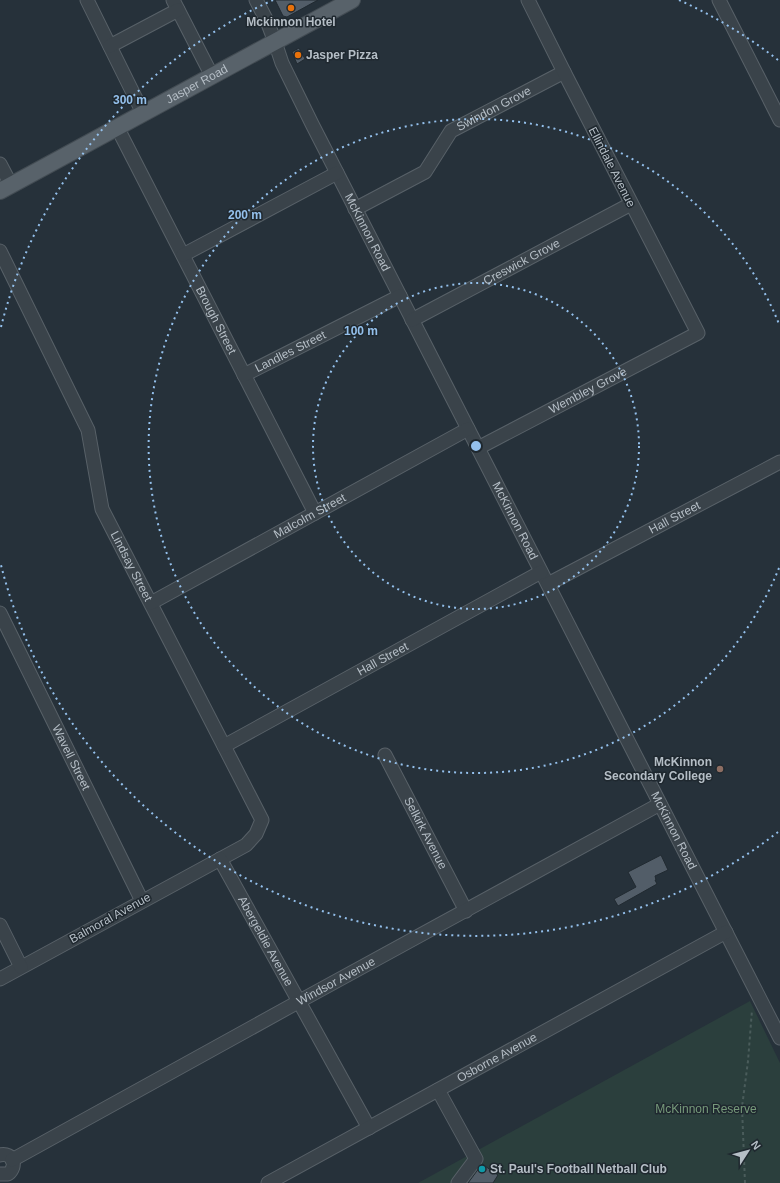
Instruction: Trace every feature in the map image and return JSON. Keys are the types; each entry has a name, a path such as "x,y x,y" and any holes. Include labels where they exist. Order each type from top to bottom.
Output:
{"main road":[{"name":"Jasper Road","path":"5,188 352,0"}],"street":[{"path":"87,0 143,113"},
{"name":"McKinnon Road","path":"256,0 267,21 282,63 337,173 780,1038"},
{"name":"Ellindale Avenue","path":"528,0 698,333"},
{"path":"719,0 780,120"},
{"path":"110,46 176,5 212,76"},
{"name":"Swindon Grove","path":"355,208 425,172 451,132 564,72"},
{"name":"Brough Street","path":"117,127 315,513"},
{"path":"0,164 5,188"},
{"path":"183,255 337,173"},
{"name":"Creswick Grove","path":"412,320 631,204"},
{"name":"Lindsay Street","path":"0,251 88,430 102,509 262,820 256,834 246,845 220,859"},
{"name":"Landles Street","path":"244,375 400,296"},
{"name":"Wembley Grove","path":"478,448 698,333"},
{"name":"Malcolm Street","path":"151,604 468,429"},
{"name":"Hall Street","path":"548,584 780,462"},
{"name":"Hall Street","path":"224,746 541,572"},
{"name":"Wavell Street","path":"0,613 142,901"},
{"name":"Selkirk Avenue","path":"385,755 466,911"},
{"name":"Windsor Avenue","path":"6,1158 298,1002 660,804"},
{"name":"Balmoral Avenue","path":"0,979 220,859"},
{"name":"Abergeldie Avenue","path":"220,859 369,1128"},
{"path":"0,925 21,967"},
{"name":"Osborne Avenue","path":"268,1183 726,932"},
{"path":"438,1090 476,1159 458,1183"},
{"path":"6,1158 14,1166 7,1177"}],"path":[{"path":"745,1183 742,1108 755,989"}],"green space":[{"name":"McKinnon Reserve","path":"750,1001 780,1063 780,1183 418,1183"}],"building":[{"name":"Mckinnon Hotel","path":"275,0 318,0 287,17 283,16"},
{"name":"Jasper Pizza","path":"299,48 305,59 297,64 292,52"},
{"path":"661,855 668,870 655,876 657,884 618,906 614,899 636,887 628,872"},
{"name":"St. Paul's Football Netball Club","path":"482,1164 498,1175 493,1183 468,1183"}],"place":[{"name":"Mckinnon Hotel","path":"291,8"},
{"name":"Jasper Pizza","path":"298,55"},
{"name":"McKinnon Secondary College","path":"720,769"},
{"name":"St. Paul's Football Netball Club","path":"482,1169"}]}
